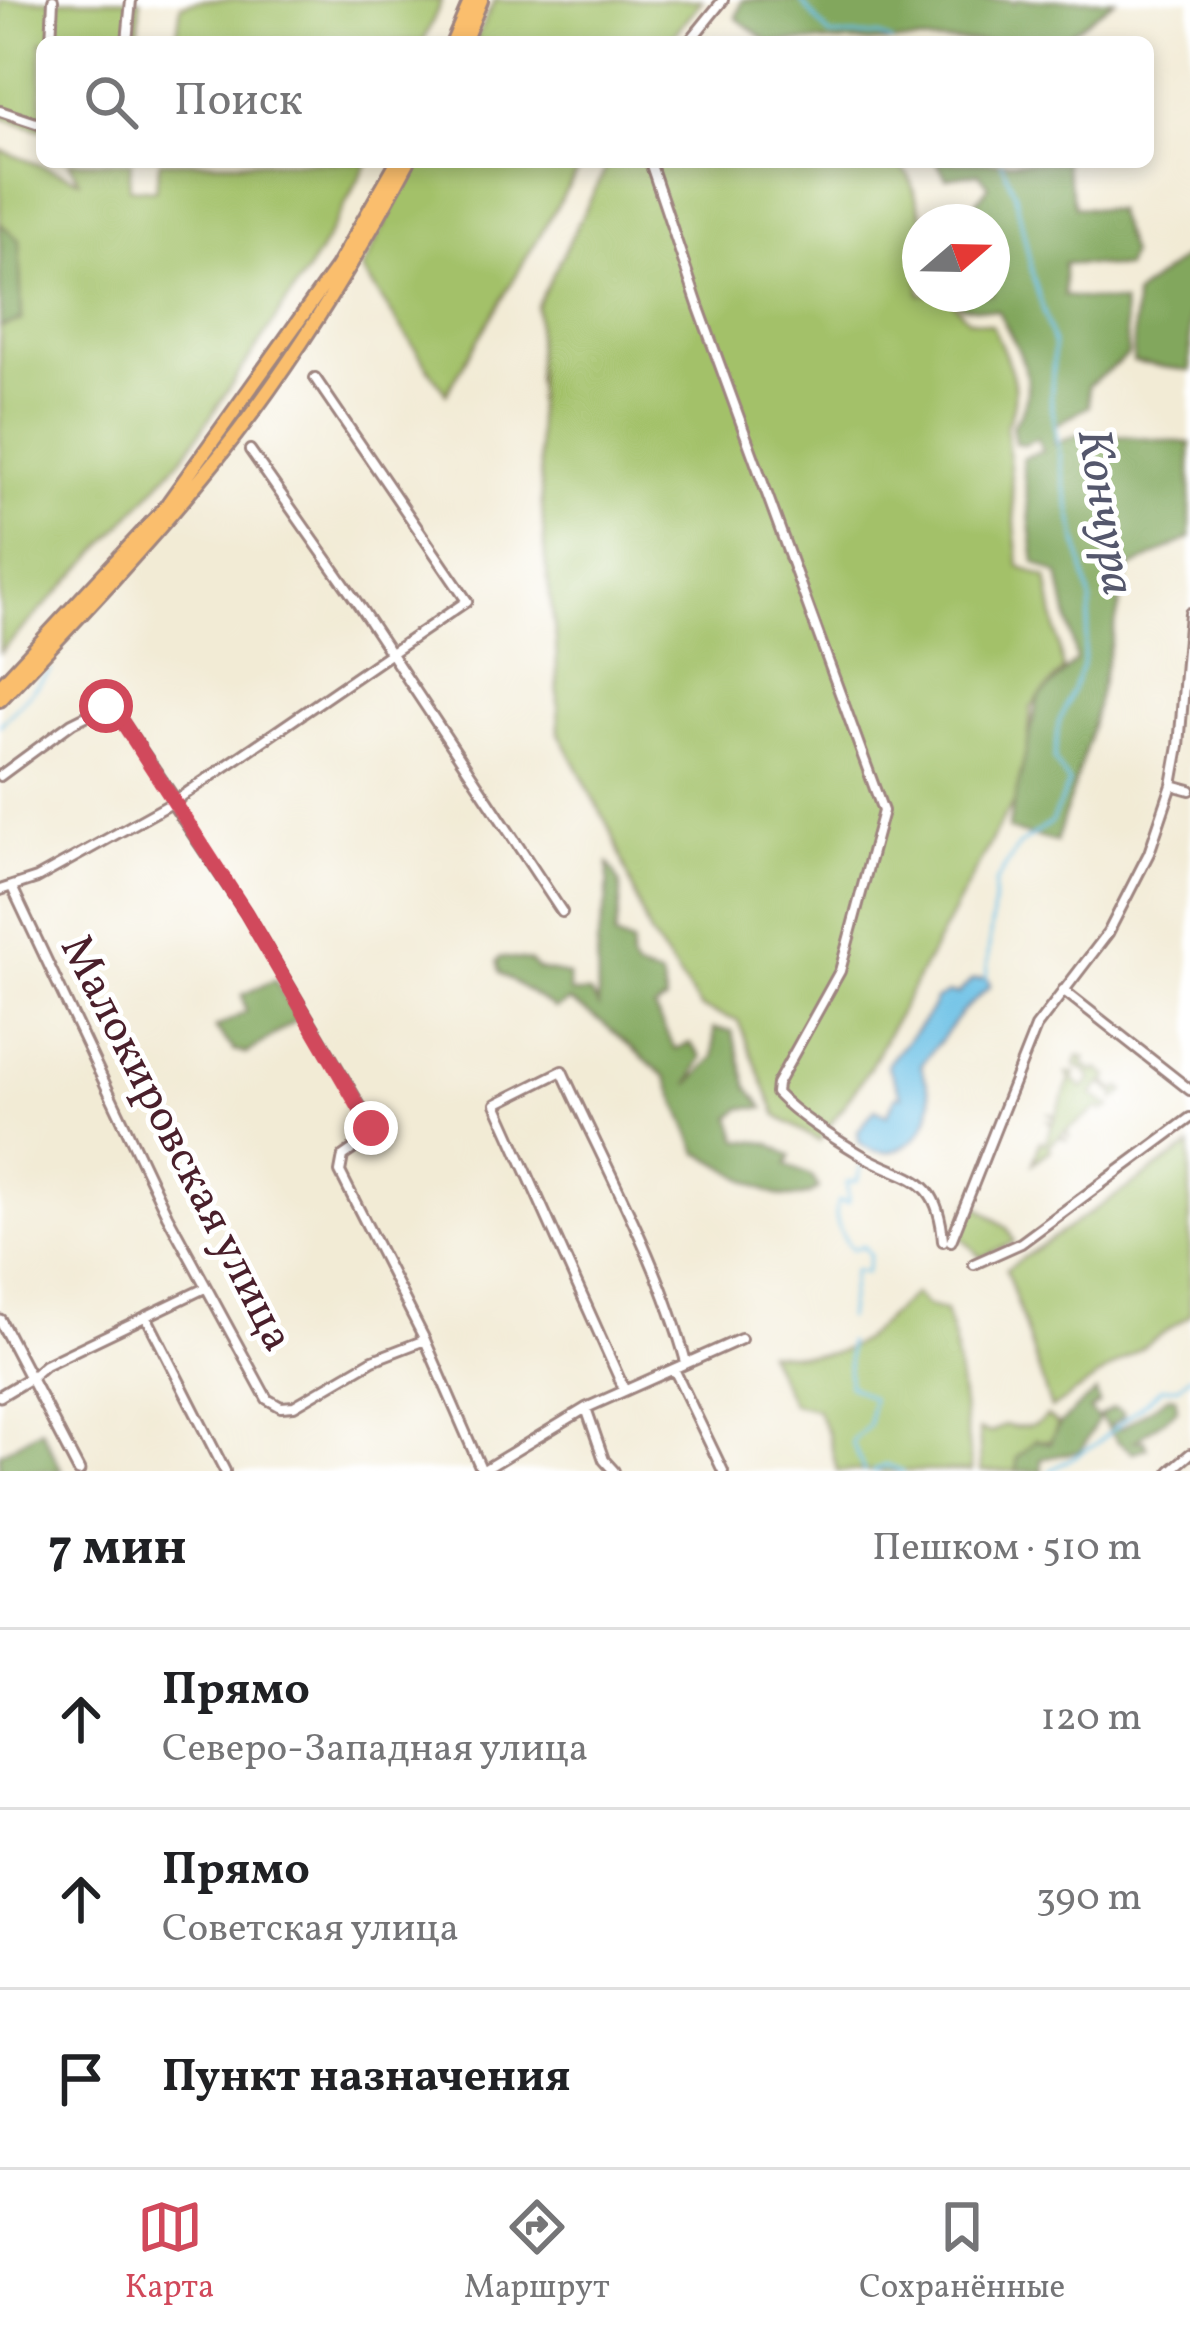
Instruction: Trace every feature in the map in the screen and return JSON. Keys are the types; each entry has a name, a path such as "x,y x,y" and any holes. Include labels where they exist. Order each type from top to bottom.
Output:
{"main road":[{"path":"456,36 471,0"},
{"path":"467,36 482,0"},
{"path":"0,686 164,509 337,268 394,168"},
{"path":"0,700 153,536 231,440 350,266 405,168"}],"street":[{"path":"52,0 52,36"},
{"path":"128,36 131,0"},
{"path":"694,36 723,0"},
{"path":"0,111 36,123"},
{"path":"652,168 884,811 840,971 776,1084 776,1093 858,1153 906,1173 928,1189 947,1241 1043,1014 1081,971 1123,908 1149,853 1172,784 1184,709 1190,613"},
{"path":"0,890 106,842 174,802 467,601 315,378"},
{"path":"250,450 562,912"},
{"path":"0,776 72,723 106,706 116,712 246,913 369,1121 369,1138 343,1156 340,1172 424,1340 482,1471 586,1408 741,1339"},
{"path":"1172,784 1190,790"},
{"name":"Малокировская улица","path":"12,887 205,1288 267,1399 281,1407 293,1406 373,1360 424,1340"},
{"path":"1063,990 1190,1090"},
{"path":"624,1389 496,1104 562,1071 634,1227 686,1363"},
{"path":"974,1264 1021,1243 1190,1118"},
{"path":"0,1396 45,1365 205,1288"},
{"path":"146,1316 225,1471"},
{"path":"0,1320 80,1471"},
{"path":"674,1369 723,1471"},
{"path":"586,1408 604,1460 614,1471"},
{"path":"1170,1471 1190,1454"}],"green space":[{"path":"0,0 140,0 138,36 36,36 36,128 0,117"},
{"path":"202,0 442,0 426,36 177,36 181,5"},
{"path":"495,0 702,0 673,36 477,36"},
{"path":"742,0 1115,0 1066,36 761,36 736,18"},
{"path":"0,150 36,164 36,168 79,180 72,168 131,168 129,188 155,190 159,168 365,168 318,255 187,452 0,652"},
{"path":"412,168 579,168 446,394 362,270"},
{"path":"606,168 901,168 909,176 918,204 902,204 902,312 961,312 968,319 992,325 1003,350 1014,387 1006,425 1019,566 1047,578 1063,670 1031,707 1025,787 1003,819 869,1069 819,1141 777,1116 738,1021 701,1008 649,933 612,833 559,733 537,417 537,306"},
{"path":"940,168 1065,168 1075,207 1115,210 1130,254 1125,268 1064,263 1064,296 1123,303 1128,355 1088,386 1089,406 1056,425 1055,444 1083,432 1190,443 1190,538 1128,569 1087,745 1056,842 1008,830 1038,699 1076,660 1059,575 1035,562 1022,459 1042,450 1037,438 1015,443 1012,425 1022,411 1027,382 998,312 1010,312 1010,204 974,204 989,186 979,173 946,178"},
{"path":"0,223 19,240 22,320 0,327"},
{"path":"1190,252 1190,371 1133,362 1135,295"},
{"path":"608,864 621,890 615,937 632,944 636,969 661,977 666,1001 654,1009 675,1049 690,1043 702,1057 689,1085 714,1057 714,1028 732,1031 748,1087 764,1108 743,1108 731,1117 739,1140 769,1143 791,1156 786,1165 811,1176 819,1188 804,1196 773,1194 698,1153 666,1077 603,1023 569,1001 555,1009 500,973 497,961 501,957 529,961 538,969 568,975 570,993 590,993 598,1005 597,944 607,899"},
{"path":"275,980 298,1019 246,1054 234,1050 215,1028 246,1012 242,995"},
{"path":"1079,1056 1086,1058 1083,1063 1094,1072 1098,1069 1109,1077 1105,1082 1116,1091 1125,1092 1115,1100 1115,1094 1102,1083 1092,1095 1111,1107 1099,1108 1068,1130 1069,1136 1064,1131 1065,1139 1059,1137 1033,1163 1040,1141 1045,1143 1052,1126 1048,1121 1054,1122 1050,1114 1056,1115 1070,1080 1067,1073 1075,1073 1073,1080 1083,1089 1091,1080 1075,1066"},
{"path":"1190,1146 1190,1315 1051,1409 1006,1269"},
{"path":"971,1201 1008,1229 1014,1242 981,1257 959,1235"},
{"path":"914,1294 927,1306 945,1311 954,1340 972,1471 837,1471 828,1433 816,1409 792,1404 767,1352 818,1355 850,1347"},
{"path":"1096,1392 1099,1403 1090,1410 1098,1419 1081,1451 1041,1459 1042,1471 1017,1471 1017,1458 1036,1440 1050,1443 1062,1421"},
{"path":"1169,1396 1176,1397 1177,1410 1135,1441 1145,1440 1147,1448 1133,1452 1118,1442 1099,1416 1114,1408 1123,1412 1111,1425 1120,1429"},
{"path":"1047,1416 1058,1424 1052,1441 1036,1440 1017,1471 981,1471 979,1430 991,1433 1004,1425 1027,1427"},
{"path":"41,1429 62,1471 0,1471 0,1453"}],"water":[{"path":"987,978 990,986 961,1013 921,1065 931,1102 923,1128 894,1151 870,1149 859,1142 858,1131 875,1109 887,1115 896,1096 902,1096 887,1065 935,1000 958,994 972,980"}],"waterway":[{"name":"Кончура","path":"800,0 830,36"},
{"name":"Кончура","path":"830,36 879,36"},
{"name":"Кончура","path":"986,979 995,883 1020,844 1051,823 1069,783 1054,760 1059,722 1082,667 1091,603 1051,400 1054,345 1015,193 1004,168"},
{"path":"0,725 51,670"},
{"name":"Кончура","path":"847,1318 854,1270 866,1273 870,1255 863,1246 852,1249 848,1244 836,1207 838,1201 848,1203 847,1182 857,1181 862,1164"},
{"name":"Кончура","path":"848,1342 849,1385 872,1398 869,1425 852,1442 864,1471"},
{"path":"1050,1471 1096,1444 1162,1388 1178,1387 1190,1376"},
{"name":"Кончура","path":"873,1471 887,1465 903,1471"}],"route":[{"path":"106,706 116,712 176,801 172,803 246,913 371,1128"}]}
